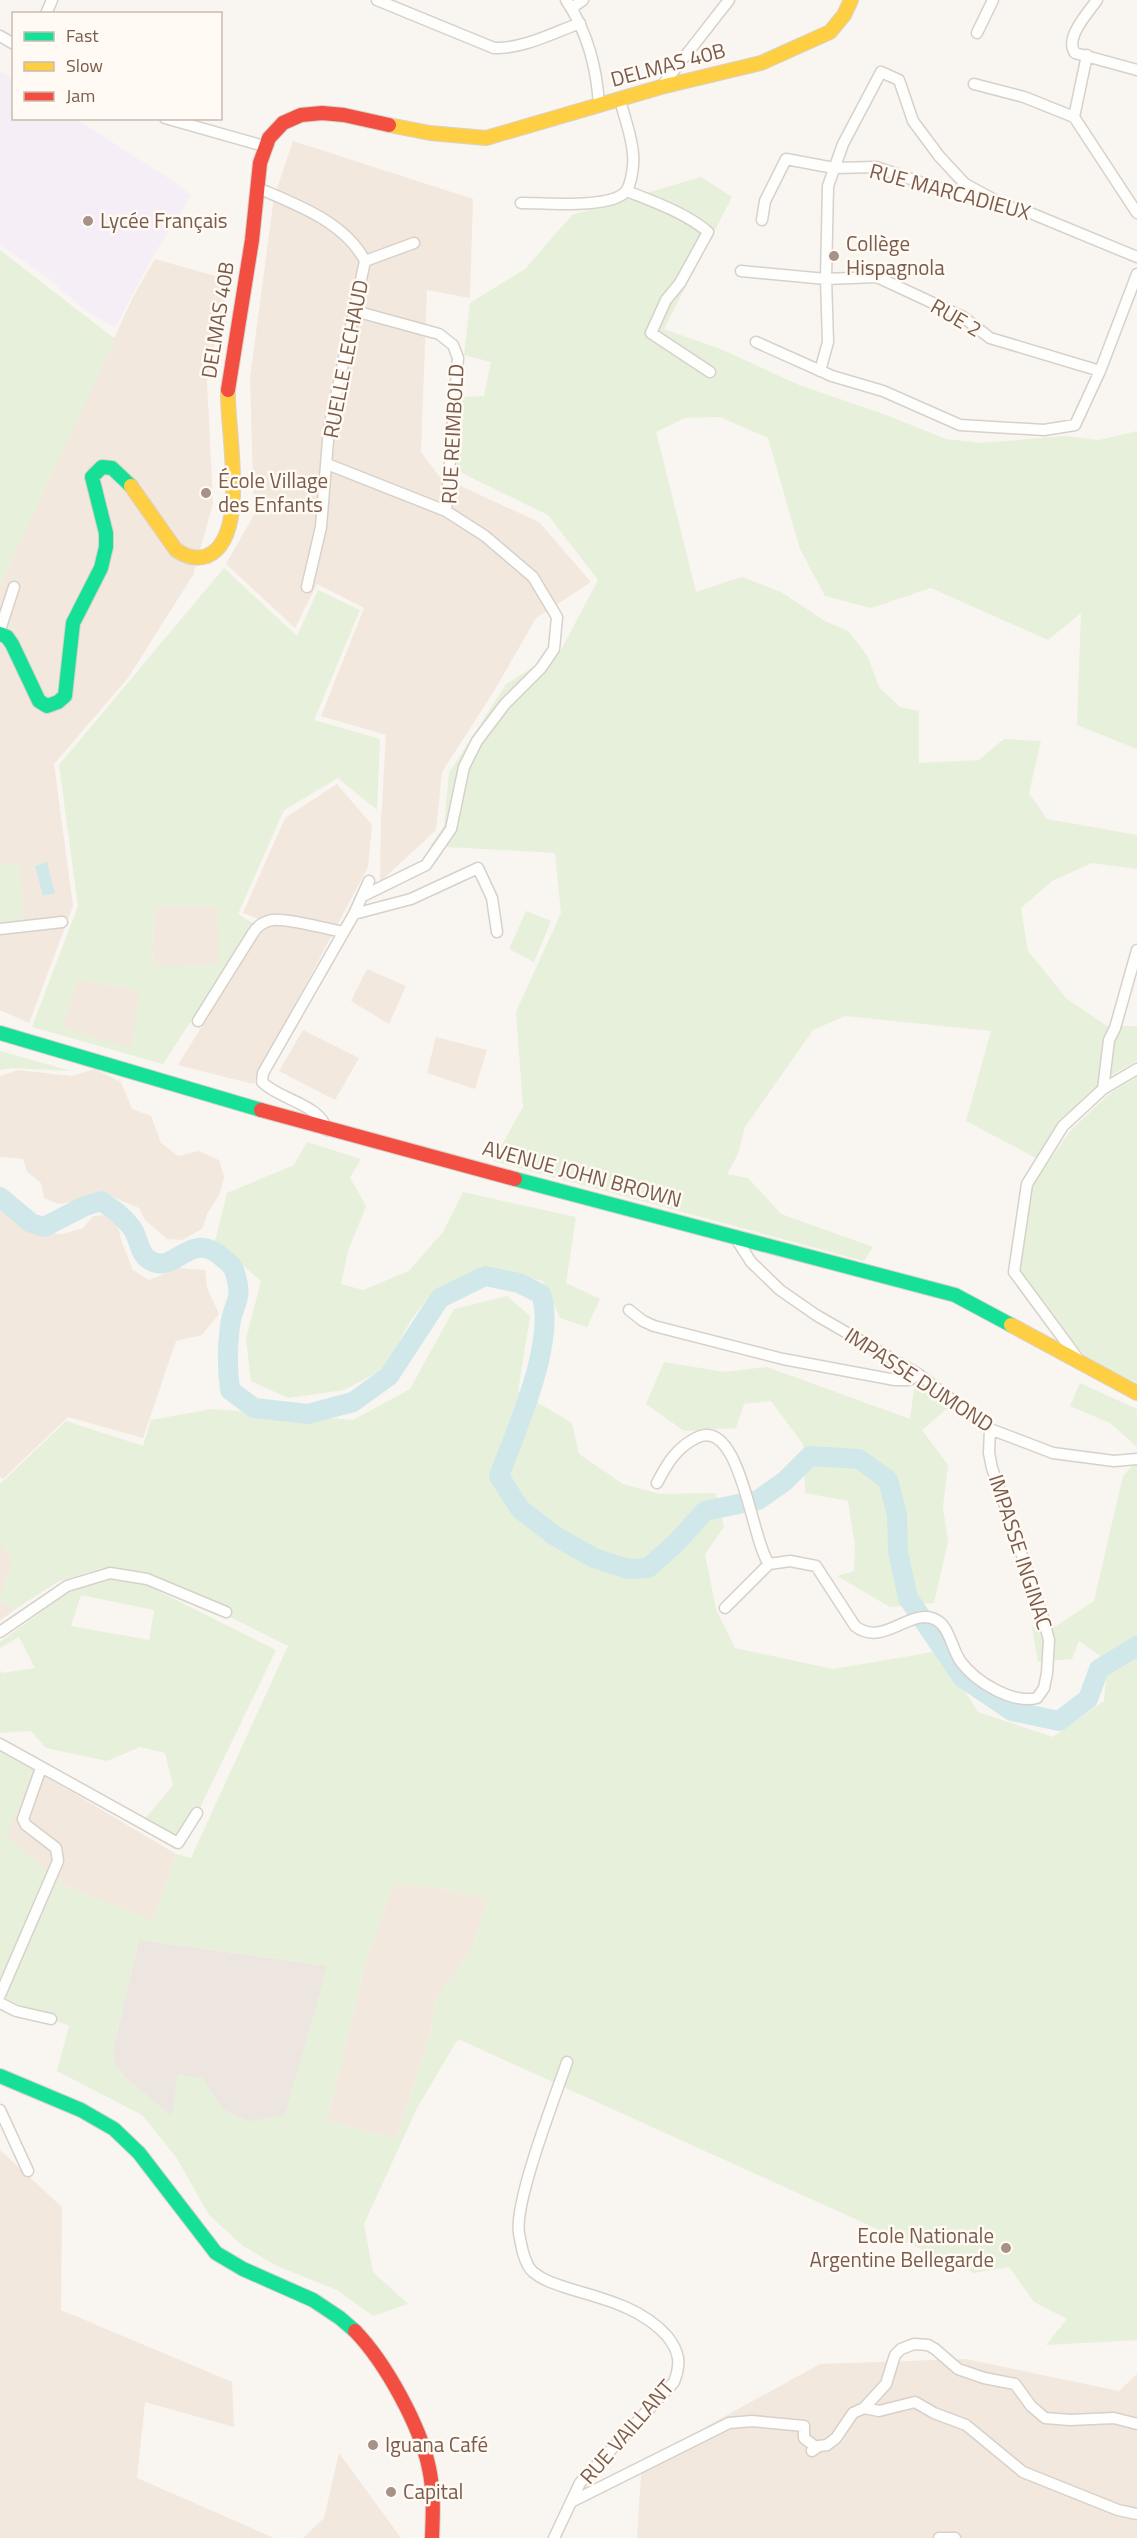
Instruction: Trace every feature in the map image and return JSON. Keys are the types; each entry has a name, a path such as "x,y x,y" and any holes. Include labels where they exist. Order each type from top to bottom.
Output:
{"street":[{"path":"376,0 494,48 506,49 580,23"},
{"path":"583,0 569,4 580,23 597,77 599,106"},
{"path":"661,87 729,0"},
{"name":"DELMAS 40B","path":"0,632 12,644 39,701 47,705 58,702 65,696 73,624 101,568 106,547 106,533 93,477 96,470 104,465 110,465 124,476 174,549 189,556 207,556 224,539 228,529 232,481 228,388 264,146 282,122 305,113 331,112 413,130 486,138 661,87 761,63 830,32 844,15 851,0"},
{"path":"977,33 993,0"},
{"path":"1097,0 1071,39 1071,48 1075,53 1137,70"},
{"path":"1074,117 1087,55"},
{"path":"820,371 828,342 826,279 828,186 843,144 881,72 899,80 913,121 965,184 1004,205"},
{"path":"974,84 1024,97 1074,117 1137,213"},
{"path":"521,202 590,204 618,197 627,191 632,172 633,154 620,99"},
{"path":"172,120 264,146"},
{"name":"RUE MARCADIEUX","path":"762,220 765,201 786,159 834,168 876,167 937,188 1028,212 1137,257"},
{"name":"RUELLE LECHAUD","path":"258,188 312,212 348,237 359,249 365,261 329,428 321,527 306,587"},
{"path":"627,191 656,202 700,225 708,232 681,283 666,300 651,333 711,372"},
{"path":"365,261 414,243"},
{"name":"RUE 2","path":"741,270 826,279 877,278 963,317 990,338 1100,371"},
{"path":"756,342 820,371 883,391 960,425 1044,430 1075,425 1100,371 1137,273"},
{"name":"RUE REIMBOLD","path":"355,311 439,334 453,345 458,358 446,511 485,536 533,577 557,617 554,649 541,668 506,704 477,741 464,767 451,829 426,865 363,896"},
{"path":"327,464 446,511"},
{"path":"0,632 14,587"},
{"path":"354,914 411,899 478,868 492,898 497,932"},
{"path":"327,1130 325,1120 311,1110 269,1089 262,1082 263,1073 354,914 369,881"},
{"path":"198,1021 253,933 261,924 273,920 284,921 344,932"},
{"path":"0,929 62,922"},
{"path":"1103,1089 1109,1040 1115,1028 1137,950"},
{"name":"AVENUE JOHN BROWN","path":"0,1033 327,1130 956,1295 1137,1393"},
{"path":"1083,1365 1014,1272 1027,1184 1063,1126 1103,1089 1137,1069"},
{"path":"1028,1162 1038,1167"},
{"name":"IMPASSE DUMOND","path":"735,1237 751,1262 780,1290 816,1316 918,1374 990,1429 1053,1453 1114,1461 1136,1459"},
{"path":"629,1310 654,1326 789,1360 895,1380 909,1380 918,1374"},
{"name":"IMPASSE INGINAC","path":"769,1564 790,1561 816,1566 855,1626 864,1633 874,1634 928,1617 944,1628 961,1662 990,1687 1012,1698 1026,1701 1037,1698 1044,1688 1049,1640 992,1468 989,1453 990,1429"},
{"path":"657,1483 675,1454 692,1440 712,1434 719,1439 735,1461 759,1546 769,1564 725,1608"},
{"path":"0,1632 67,1586 110,1573 147,1580 226,1612"},
{"path":"0,1744 178,1843 197,1813"},
{"path":"0,1995 57,1861 56,1848 26,1825 23,1819 41,1767"},
{"path":"0,1958 12,1964"},
{"path":"0,2003 16,2011 51,2019"},
{"name":"RUE VAILLANT","path":"554,2538 580,2483 674,2382 678,2371 679,2356 672,2343 648,2319 606,2300 549,2283 531,2270 524,2253 518,2231 523,2201 567,2062"},
{"path":"0,2076 81,2110 114,2129 139,2153 216,2253 233,2266 252,2276 327,2308 363,2337 380,2360 426,2457 432,2491 432,2538"},
{"path":"0,2110 28,2171"},
{"path":"571,2502 729,2422 752,2421 804,2426 804,2438 813,2445 812,2451 819,2446 827,2445 842,2432 853,2413 864,2408 886,2384 895,2355 914,2344 928,2345 958,2369 984,2378 1015,2384 1031,2406 1044,2418 1070,2420 1114,2418 1137,2424"},
{"path":"864,2408 879,2411 915,2402 966,2426 1023,2472 1118,2510 1137,2514"},
{"path":"939,2538 955,2538"}],"shaded area":[{"name":"Lycée Français","path":"0,71 12,78 12,120 78,120 179,185 191,196 154,254 115,328 84,309 44,275 0,245"},
{"path":"293,141 473,199 470,298 427,290 421,452 439,476 539,522 591,582 536,618 494,691 442,772 436,830 380,882 386,735 321,716 364,608 317,584 295,628 226,564 254,515 250,378 274,197"},
{"path":"155,259 229,280 207,381 213,503 193,575 128,678 54,764 73,906 29,1023 0,1010 0,585 133,297"},
{"path":"337,784 372,825 368,867 253,1084 178,1065 266,922 243,913 285,818"},
{"path":"219,906 219,965 152,967 155,907"},
{"path":"367,969 406,986 389,1024 351,1001"},
{"path":"77,979 141,991 131,1049 62,1028"},
{"path":"303,1030 359,1058 335,1100 279,1071"},
{"path":"436,1037 487,1050 475,1089 427,1073"},
{"path":"95,1069 121,1082 132,1109 151,1116 161,1143 178,1156 198,1151 219,1160 224,1177 219,1195 207,1214 202,1229 182,1240 167,1239 145,1220 139,1208 99,1191 78,1201 58,1204 44,1198 41,1183 27,1172 23,1159 0,1157 0,1076 18,1070 72,1076"},
{"path":"3,1207 22,1226 36,1232 63,1234 83,1228 93,1216 107,1215 117,1223 133,1270 149,1280 178,1268 205,1270 207,1288 219,1314 202,1335 176,1341 143,1438 68,1417 3,1479 0,1477 0,1208"},
{"path":"0,1543 13,1560 0,1599"},
{"path":"0,1599 14,1610 0,1621"},
{"path":"33,1769 176,1854 153,1922 64,1885 6,1837"},
{"path":"393,1885 430,1886 488,1899 472,1948 436,2000 429,2038 396,2139 327,2121 365,1965"},
{"path":"139,1940 328,1966 285,2115 250,2122 223,2110 202,2078 178,2075 172,2117 127,2079 115,2065 113,2049"},
{"path":"0,2150 62,2207 61,2310 232,2382 234,2427 145,2402 137,2478 274,2538 0,2538"},
{"path":"966,2359 1119,2391 1137,2374 1137,2538 637,2538 642,2462 820,2364"},
{"path":"339,2453 401,2538 303,2538 324,2518"}],"green space":[{"path":"701,177 732,197 664,329 723,350 799,385 889,416 946,439 981,443 1064,436 1099,440 1137,431 1137,749 1077,725 1081,613 1048,640 931,588 871,608 825,596 800,549 768,438 720,417 685,418 656,432 696,592 742,577 781,592 825,621 848,631 867,655 879,687 900,707 919,711 919,763 979,760 1004,739 1041,741 1029,793 1047,819 1137,835 1137,869 1092,863 1052,881 1021,908 1028,951 1067,999 1107,1026 1137,1026 1137,1061 1108,1077 1073,1109 1036,1158 966,1121 991,1031 845,1016 813,1030 745,1127 738,1154 727,1174 748,1178 781,1214 873,1247 864,1261 493,1161 523,1107 516,1012 561,913 555,853 430,846 444,826 449,773 506,684 561,650 598,580 548,515 456,470 462,397 484,396 491,362 464,355 470,303 525,269 572,215"},
{"path":"0,250 115,339 0,585"},
{"path":"224,568 297,636 318,590 360,610 314,720 380,739 377,810 338,778 284,810 238,914 254,924 163,1064 32,1027 78,906 59,765","holes":["218,906 219,965 152,966 155,907","77,979 140,991 131,1048 63,1028"]},
{"path":"19,863 24,919 0,921 0,865"},
{"path":"526,911 551,921 534,962 509,949"},
{"path":"0,1051 71,1071 12,1068 0,1070"},
{"path":"1137,1077 1137,1383 1090,1362 1016,1272 1033,1184 1071,1130 1109,1094"},
{"path":"307,1142 361,1159 350,1178 366,1206 348,1251 341,1284 363,1290 409,1271 443,1232 463,1192 576,1217 566,1283 600,1299 587,1327 560,1318 543,1281 482,1266 430,1295 411,1320 384,1369 344,1390 288,1398 251,1381 246,1339 261,1281 215,1241 227,1193 294,1165"},
{"path":"507,1296 530,1316 518,1391 572,1423 579,1454 623,1484 660,1494 716,1493 724,1527 705,1554 716,1609 735,1648 833,1669 939,1651 978,1712 1053,1737 1104,1701 1107,1670 1137,1652 1137,2340 1046,2345 1067,2319 1034,2302 1009,2267 974,2273 458,2039 417,2108 364,2224 373,2272 408,2304 373,2316 337,2290 277,2266 243,2246 209,2215 176,2157 142,2115 57,2071 69,2026 0,1996 0,1748 33,1769 7,1837 64,1885 153,1921 176,1854 191,1858 288,1646 145,1575 102,1568 59,1581 14,1610 0,1599 13,1560 0,1543 0,1484 66,1421 143,1446 151,1420 212,1409 353,1420 410,1389 454,1309","holes":["393,1885 430,1886 488,1899 472,1948 436,2000 429,2038 396,2139 327,2121 365,1965","139,1940 328,1966 285,2115 250,2121 223,2110 202,2078 178,2074 172,2117 127,2079 115,2064 113,2048"]},
{"path":"664,1362 724,1372 767,1367 910,1419 914,1389 923,1384 951,1405 922,1430 948,1465 943,1507 948,1542 934,1603 890,1607 837,1576 854,1571 855,1546 848,1501 805,1493 803,1444 771,1401 744,1404 736,1428 684,1431 646,1404"},
{"path":"1080,1383 1137,1409 1137,1447 1110,1423 1070,1406"},
{"path":"1137,1461 1137,1639 1105,1659 1079,1641 1072,1659 1038,1662 1032,1627 1056,1626 1094,1601 1123,1476"},
{"path":"106,1579 144,1584 276,1650 184,1841 144,1820 173,1785 165,1753 140,1747 107,1761 46,1748 31,1731 0,1733 0,1670 2,1673 35,1668 19,1637 0,1648 0,1642 67,1593","holes":["81,1595 154,1610 149,1640 71,1626"]}],"water":[{"path":"47,862 55,893 43,896 35,866"}],"waterway":[{"path":"0,1197 31,1223 44,1227 85,1206 101,1201 129,1224 145,1256 153,1262 170,1261 194,1249 203,1248 213,1251 231,1265 237,1283 238,1296 231,1318 228,1342 230,1390 254,1408 308,1414 353,1402 389,1376 440,1298 485,1276 519,1283 541,1294 544,1336 539,1360 524,1411 499,1476 520,1509 555,1536 594,1558 628,1569 648,1568 677,1542 705,1511 758,1500 785,1481 810,1456 859,1459 888,1480 897,1515 898,1552 908,1598 963,1678 1012,1711 1059,1721 1088,1699 1099,1669 1137,1646"}],"traffic: fast":[{"path":"0,634 7,637 12,644 39,701 47,706 58,702 65,696 73,623 101,568 106,547 106,533 92,477 102,467 112,468 131,486"},
{"path":"0,1033 261,1110"},
{"path":"515,1179 955,1295 1011,1325"},
{"path":"0,2076 81,2110 114,2129 139,2153 216,2253 243,2269 313,2300 355,2331"}],"traffic: slow":[{"path":"389,125 430,133 486,138 661,87 761,63 830,32 844,15 851,0"},
{"path":"131,486 176,550 187,556 199,558 207,556 220,545 229,528 232,505 233,480 228,390"},
{"path":"1011,1325 1137,1393"}],"traffic: jam":[{"path":"228,390 252,240 260,163 269,138 283,123 301,115 322,113 344,115 389,125"},
{"path":"261,1110 515,1179"},
{"path":"355,2331 378,2359 400,2395 418,2433 431,2477 432,2538"}],"place":[{"name":"Lycée Français","path":"88,221"},
{"name":"Collège Hispagnola","path":"834,256"},
{"name":"École Village des Enfants","path":"206,493"},
{"name":"Ecole Nationale Argentine Bellegarde","path":"1006,2248"},
{"name":"Iguana Café","path":"373,2445"},
{"name":"Capital","path":"391,2492"}]}
